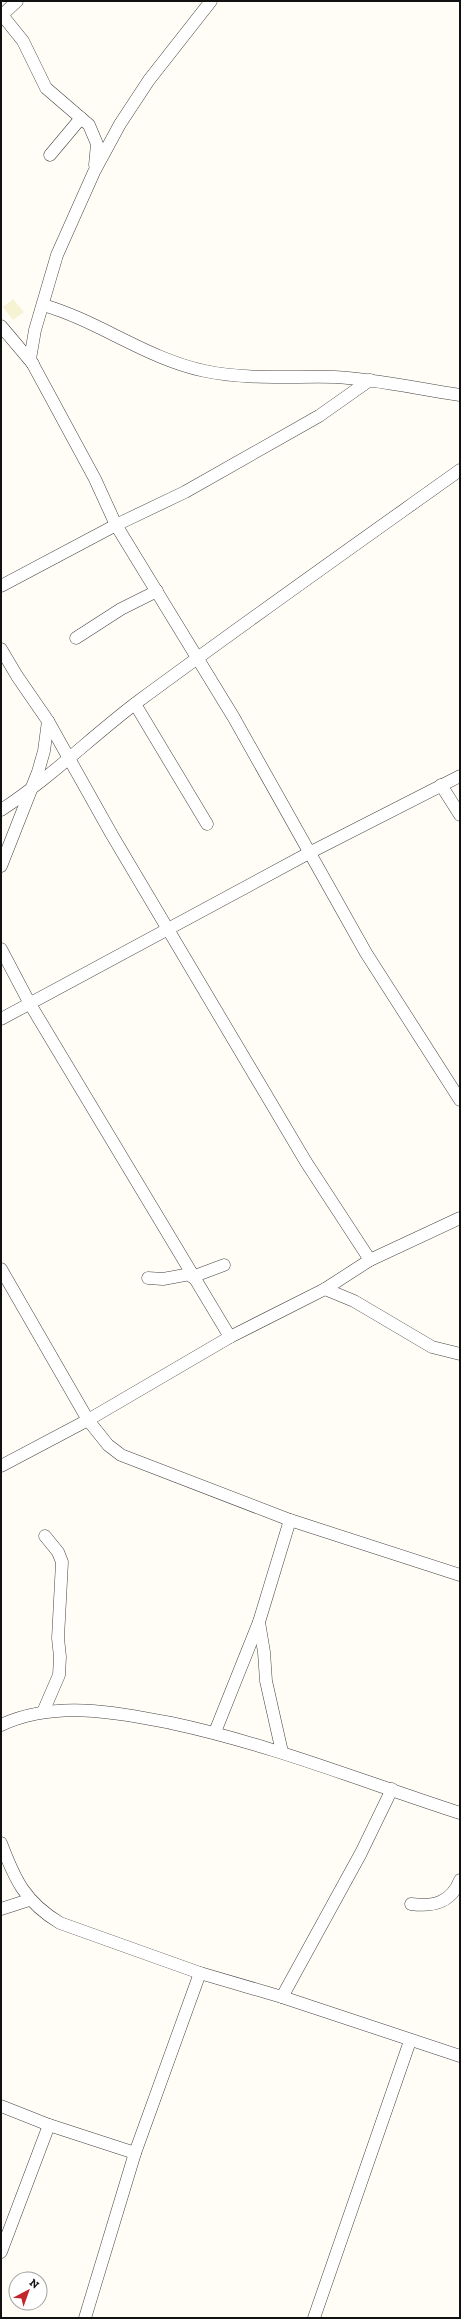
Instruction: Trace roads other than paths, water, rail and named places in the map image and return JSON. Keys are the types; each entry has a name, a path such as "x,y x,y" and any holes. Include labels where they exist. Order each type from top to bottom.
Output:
{"street":[{"path":"17,1 2,16 23,40 46,88 89,125 95,135 97,144 94,172"},
{"path":"211,1 149,80 120,124 94,172 57,255 35,330 30,359 95,479 116,525 234,718 366,952 460,1100"},
{"path":"50,155 80,118"},
{"path":"43,304 73,315 153,353 205,371 266,377 370,380 460,395"},
{"path":"1,326 33,364"},
{"path":"1,586 116,525 168,501 319,416 370,380"},
{"path":"1,810 28,792 135,704 197,658 460,470"},
{"path":"76,638 121,609 157,591"},
{"path":"1,649 17,676 48,720 68,758 306,1162 370,1260"},
{"path":"135,704 207,824"},
{"path":"1,866 28,792 38,772 44,751 48,720"},
{"path":"1,1019 309,853 460,776"},
{"path":"441,785 460,815"},
{"path":"1,949 30,1004 191,1275 230,1337"},
{"path":"1,1466 88,1420 230,1337 325,1289 370,1260 460,1218"},
{"path":"148,1278 163,1279 191,1275 224,1265"},
{"path":"1,1269 88,1420 100,1436 121,1455 290,1520 460,1576"},
{"path":"325,1289 354,1300 432,1347 460,1354"},
{"path":"215,1732 259,1622 290,1520"},
{"path":"43,1712 59,1675 60,1657 58,1638 62,1562 58,1552 45,1536"},
{"path":"259,1622 264,1652 266,1681 282,1752"},
{"path":"1,1725 28,1714 43,1712 77,1710 118,1712 215,1732 282,1752 460,1813"},
{"path":"282,1997 361,1853 392,1789"},
{"path":"1,1843 8,1862 29,1900 43,1913 60,1924 200,1973 282,1997 410,2042 460,2056"},
{"path":"411,1904 425,1906 442,1902 452,1895 460,1880"},
{"path":"1,1909 29,1900"},
{"path":"85,2318 136,2153 200,1973"},
{"path":"314,2318 410,2042"},
{"path":"1,2106 49,2125 136,2153"},
{"path":"1,2252 49,2125"}]}
